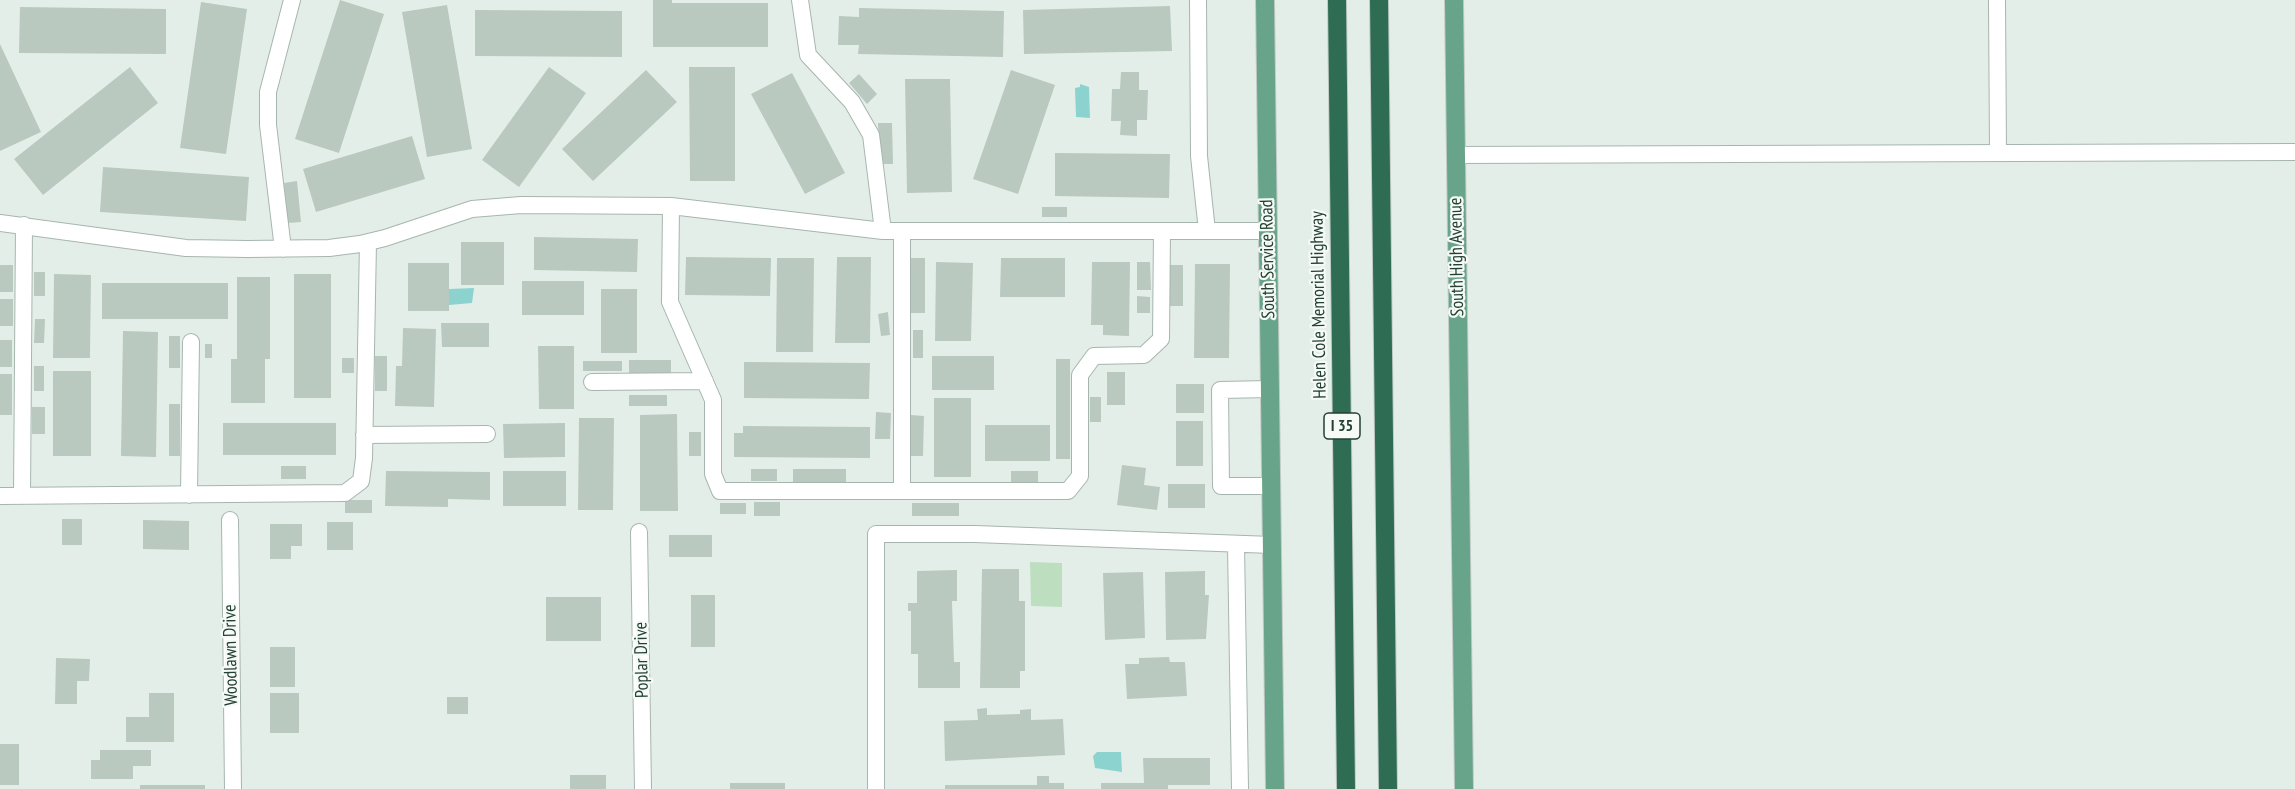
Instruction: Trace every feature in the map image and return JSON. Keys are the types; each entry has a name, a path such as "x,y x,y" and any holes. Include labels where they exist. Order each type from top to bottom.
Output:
{"highway":[{"name":"Helen Cole Memorial Highway","path":"1336,0 1346,789"},
{"name":"I 35","path":"1379,0 1388,789"}],"main road":[{"name":"South Service Road","path":"1265,0 1275,789"},
{"name":"South High Avenue","path":"1454,0 1464,789"}],"street":[{"path":"283,249 268,125 268,92 292,0"},
{"path":"800,0 808,55 852,102 871,135 883,231"},
{"path":"1198,0 1199,156 1207,231"},
{"path":"1997,0 1998,153"},
{"path":"1456,155 2295,152"},
{"path":"671,206 670,302 713,400 713,474 720,491 1068,491 1080,476 1080,375 1094,357 1144,355 1161,339 1162,231"},
{"path":"0,223 186,248 283,249 329,248 368,242 486,207 671,206 883,231 1268,231"},
{"path":"22,496 24,225"},
{"path":"902,231 902,491"},
{"path":"0,496 345,493 361,481 368,242"},
{"path":"189,495 191,342"},
{"path":"592,382 705,381"},
{"path":"1270,389 1220,390 1221,486 1271,486"},
{"path":"364,435 487,434"},
{"name":"Woodlawn Drive","path":"230,520 233,789"},
{"name":"Poplar Drive","path":"639,532 644,789"},
{"path":"876,789 876,534 975,534 1272,545"},
{"path":"1236,544 1240,789"}],"green space":[{"path":"1030,562 1062,563 1062,607 1031,606"}],"water":[{"path":"1080,84 1089,87 1090,118 1076,117 1075,88 1080,87"},
{"path":"474,288 472,303 449,305 449,289"},
{"path":"1097,752 1121,752 1122,772 1095,768 1093,756"}],"building":[{"path":"340,0 384,14 339,153 295,139"},
{"path":"653,0 672,0 672,3 768,3 768,47 653,47"},
{"path":"201,2 247,9 226,154 180,148"},
{"path":"447,5 472,149 427,157 402,12"},
{"path":"1170,6 1172,51 1024,54 1023,10"},
{"path":"20,7 166,9 166,54 19,53"},
{"path":"859,8 1004,11 1003,57 858,54 859,45 838,45 839,16 859,17"},
{"path":"475,10 622,11 622,57 475,56"},
{"path":"0,44 41,132 0,151"},
{"path":"130,67 158,103 43,195 14,159"},
{"path":"549,67 586,93 519,187 482,160"},
{"path":"689,67 735,67 735,181 690,181"},
{"path":"646,70 677,102 593,181 562,149"},
{"path":"1011,70 1055,85 1018,194 973,179"},
{"path":"1121,72 1139,72 1139,90 1148,90 1147,120 1137,120 1137,136 1120,135 1121,121 1111,121 1112,89 1120,89"},
{"path":"792,73 845,173 805,194 751,94"},
{"path":"859,74 877,94 867,104 849,83"},
{"path":"905,79 950,79 952,192 907,193"},
{"path":"878,123 892,123 893,164 880,164"},
{"path":"412,136 425,179 316,212 303,169"},
{"path":"1055,153 1170,154 1169,198 1055,196"},
{"path":"103,167 249,177 246,221 100,212"},
{"path":"297,181 301,222 288,223 284,183"},
{"path":"1042,207 1067,207 1067,217 1042,217"},
{"path":"534,237 638,239 637,272 534,270"},
{"path":"461,242 504,242 504,285 461,285"},
{"path":"686,257 771,258 770,296 685,295"},
{"path":"837,257 871,257 870,343 835,343"},
{"path":"777,258 814,258 813,352 776,352"},
{"path":"911,258 925,258 925,313 910,313"},
{"path":"1001,258 1065,258 1065,297 1000,297"},
{"path":"936,262 973,263 971,341 935,341"},
{"path":"1092,262 1130,262 1129,336 1103,335 1103,325 1091,325"},
{"path":"1137,262 1150,262 1151,290 1137,290"},
{"path":"408,263 449,263 449,311 408,311"},
{"path":"1195,264 1230,264 1229,358 1194,358"},
{"path":"0,265 13,265 13,292 0,292"},
{"path":"1170,265 1183,265 1183,306 1170,306"},
{"path":"34,272 45,272 45,296 34,296"},
{"path":"54,274 91,275 90,358 53,358"},
{"path":"294,274 331,274 331,398 294,398"},
{"path":"237,277 270,277 270,359 265,359 265,403 231,403 231,359 237,359"},
{"path":"522,281 584,281 584,315 522,315"},
{"path":"102,283 228,283 228,319 102,319"},
{"path":"601,289 637,289 637,353 601,353"},
{"path":"1137,296 1150,297 1150,313 1137,313"},
{"path":"0,299 13,299 13,326 0,326"},
{"path":"888,312 890,335 881,336 878,314"},
{"path":"35,319 45,319 44,343 34,343"},
{"path":"441,323 489,323 489,347 442,347"},
{"path":"403,328 436,329 434,407 395,406 396,366 402,366"},
{"path":"913,330 923,330 923,358 913,358"},
{"path":"123,331 158,332 156,457 121,456"},
{"path":"169,336 180,336 180,368 169,368"},
{"path":"0,340 12,340 12,367 0,367"},
{"path":"205,344 212,344 212,358 205,358"},
{"path":"538,346 574,346 574,409 539,409"},
{"path":"375,356 387,356 387,391 375,391"},
{"path":"932,356 994,356 994,390 932,390"},
{"path":"342,358 354,358 354,373 342,373"},
{"path":"1056,359 1070,359 1070,459 1056,459"},
{"path":"629,360 671,360 671,373 629,373"},
{"path":"583,361 622,361 622,371 583,371"},
{"path":"744,362 870,363 869,399 744,398"},
{"path":"34,366 44,366 44,391 34,391"},
{"path":"53,371 91,371 91,456 53,456"},
{"path":"1107,372 1125,372 1125,405 1107,405"},
{"path":"0,374 12,374 12,415 0,415"},
{"path":"1176,384 1204,384 1204,413 1176,413"},
{"path":"629,395 667,395 667,406 629,406"},
{"path":"1090,397 1101,397 1101,422 1090,422"},
{"path":"934,398 971,398 971,477 934,477"},
{"path":"169,404 180,404 180,456 169,456"},
{"path":"32,407 45,407 45,434 32,434"},
{"path":"876,412 891,413 890,439 875,439"},
{"path":"677,414 678,511 640,511 640,415"},
{"path":"911,415 924,416 923,456 909,456"},
{"path":"579,418 614,418 613,510 578,510"},
{"path":"1176,421 1203,421 1203,466 1176,466"},
{"path":"223,423 336,423 336,455 223,455"},
{"path":"565,423 565,457 504,458 503,424"},
{"path":"985,425 1050,425 1050,461 985,461"},
{"path":"743,426 870,427 870,458 734,457 734,433 743,433"},
{"path":"689,432 701,432 701,456 689,456"},
{"path":"1122,465 1146,468 1144,485 1160,487 1157,510 1117,505"},
{"path":"281,466 306,466 306,479 281,479"},
{"path":"751,469 777,469 777,481 751,481"},
{"path":"793,469 846,469 846,482 793,482"},
{"path":"386,471 490,472 490,500 448,499 448,507 385,506"},
{"path":"503,471 566,471 566,506 503,506"},
{"path":"1011,471 1038,471 1038,482 1011,482"},
{"path":"1168,484 1205,484 1205,508 1168,508"},
{"path":"345,500 372,500 372,513 345,513"},
{"path":"754,502 780,502 780,516 754,516"},
{"path":"720,503 746,503 746,514 720,514"},
{"path":"912,503 959,503 959,516 912,516"},
{"path":"62,519 82,519 82,545 62,545"},
{"path":"143,520 189,521 189,550 143,549"},
{"path":"327,522 353,522 353,550 327,550"},
{"path":"270,524 302,524 302,546 291,546 291,559 270,559"},
{"path":"669,535 712,535 712,557 669,557"},
{"path":"982,569 1019,569 1019,601 1025,601 1025,671 1020,671 1020,688 980,688"},
{"path":"957,570 957,601 952,601 954,662 960,662 960,688 918,688 918,654 911,654 911,611 908,611 908,603 917,603 917,571"},
{"path":"1205,571 1205,595 1209,595 1206,639 1166,640 1165,572"},
{"path":"1143,572 1145,638 1105,640 1103,573"},
{"path":"691,595 715,595 715,647 691,647"},
{"path":"546,597 601,597 601,641 546,641"},
{"path":"270,647 295,647 295,687 270,687"},
{"path":"1169,657 1170,662 1185,662 1187,696 1127,699 1125,664 1139,664 1139,658"},
{"path":"56,658 90,659 89,681 77,681 77,704 55,704"},
{"path":"149,693 174,693 174,742 126,742 126,717 149,717"},
{"path":"270,693 299,693 299,733 270,733"},
{"path":"447,697 468,697 468,714 447,714"},
{"path":"987,708 987,715 1020,714 1020,710 1031,709 1031,720 1063,719 1065,755 945,761 944,721 978,720 977,709"},
{"path":"0,744 19,744 19,785 0,785"},
{"path":"100,750 151,750 151,766 133,766 133,779 91,779 91,760 100,760"},
{"path":"1143,758 1210,758 1210,785 1168,785 1168,789 1101,789 1101,783 1144,783"},
{"path":"570,775 606,775 606,789 570,789"},
{"path":"1037,776 1049,776 1049,783 1064,783 1064,789 945,789 945,785 1037,785"},
{"path":"730,783 785,783 785,789 730,789"},
{"path":"140,785 205,785 205,789 140,789"}]}
